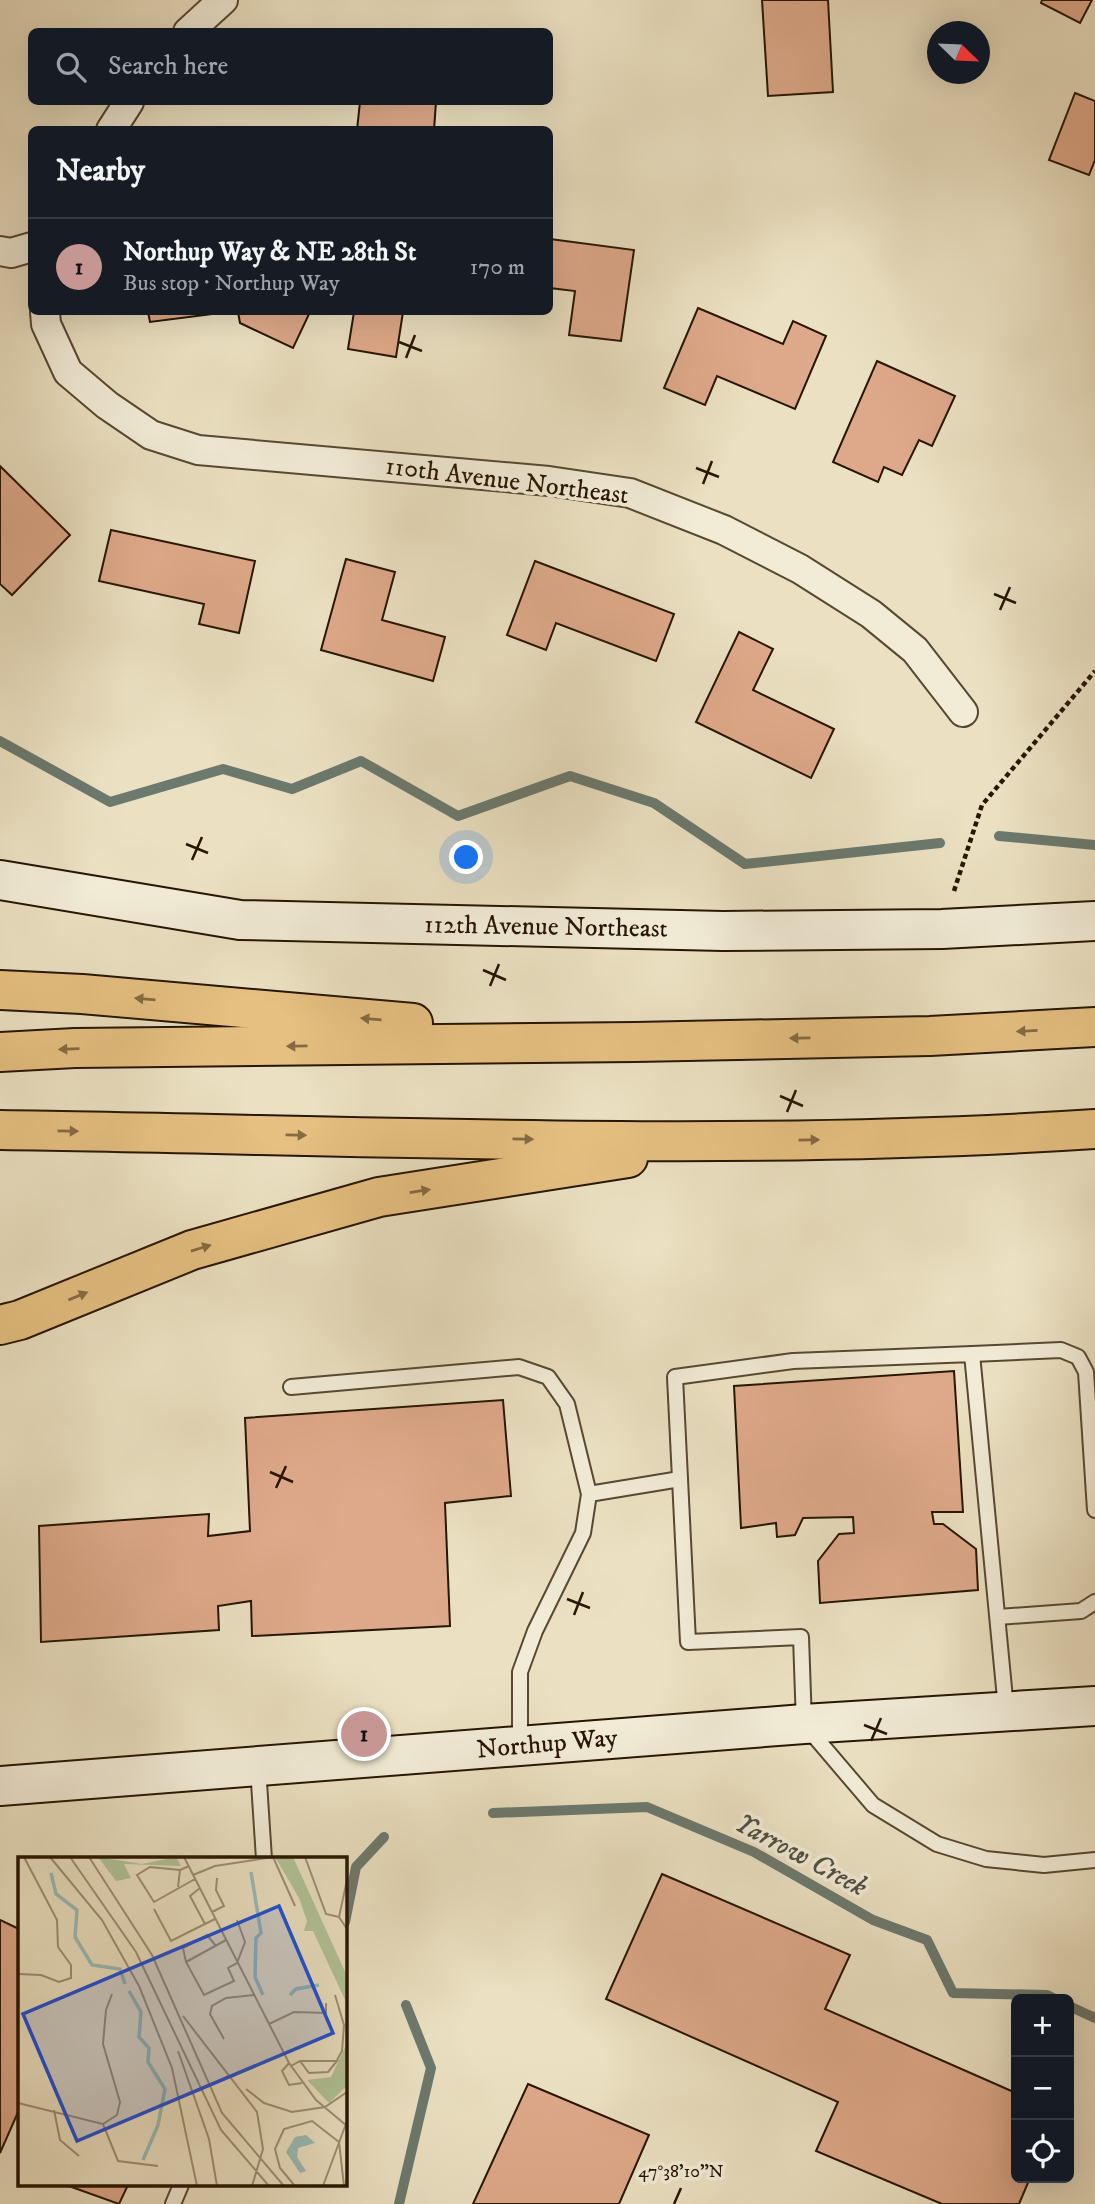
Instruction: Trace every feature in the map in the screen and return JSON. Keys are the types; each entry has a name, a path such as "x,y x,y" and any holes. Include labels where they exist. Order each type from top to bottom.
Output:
{"highway":[{"path":"0,990 82,994 635,1042"},
{"path":"0,1052 75,1048 930,1036 1095,1027"},
{"path":"0,1130 741,1141 928,1138 1095,1129"},
{"path":"7,1325 192,1250 379,1197 741,1141"}],"main road":[{"name":"112th Avenue Northeast","path":"0,880 240,920 723,931 942,929 1095,921"},
{"name":"Northup Way","path":"0,1786 804,1724 1095,1706"}],"street":[{"path":"192,28 223,0"},
{"path":"114,126 127,105"},
{"path":"0,251 11,253 28,248"},
{"name":"110th Avenue Northeast","path":"46,315 46,324 68,372 107,405 151,435 198,450 549,481 630,493 724,530 800,569 870,614 915,650 963,712"}],"lane":[{"path":"1095,1510 1086,1372 1078,1357 1061,1350 793,1361 675,1377 688,1642 801,1637 804,1724 873,1805 937,1844 986,1859 1044,1865 1095,1860"},
{"path":"972,1354 1006,1710"},
{"path":"291,1387 519,1367 548,1377 567,1404 589,1494 583,1533 535,1631 520,1672 520,1746"},
{"path":"589,1494 680,1479"},
{"path":"998,1617 1080,1611 1095,1602"},
{"path":"258,1765 264,1857"},
{"path":"173,2204 181,2186"}],"path":[{"path":"942,929 982,805 1095,671"}],"building":[{"path":"762,0 828,0 833,92 768,96"},
{"path":"1042,0 1092,0 1080,23 1041,3"},
{"path":"1075,93 1095,101 1095,160 1089,175 1049,160"},
{"path":"360,105 436,105 434,126 357,126"},
{"path":"553,239 634,250 621,341 569,335 575,291 553,288"},
{"path":"698,308 783,344 793,321 826,336 795,409 717,376 705,405 664,388"},
{"path":"149,315 205,315 150,322"},
{"path":"239,315 309,315 293,348 240,323"},
{"path":"354,315 403,315 396,357 348,349"},
{"path":"877,361 955,396 932,446 919,440 902,475 884,467 878,482 833,462"},
{"path":"0,466 70,535 12,595 0,584"},
{"path":"111,530 255,561 239,633 199,624 204,604 99,581"},
{"path":"346,559 395,572 382,620 445,637 433,681 321,650"},
{"path":"535,561 674,614 656,661 556,623 546,650 507,635"},
{"path":"739,632 773,649 753,690 834,729 811,778 696,722"},
{"path":"954,1371 963,1512 932,1512 934,1524 943,1524 976,1549 978,1590 820,1603 818,1561 839,1534 854,1533 853,1517 803,1518 795,1535 777,1537 776,1523 741,1528 734,1386"},
{"path":"503,1400 511,1496 445,1503 450,1626 252,1636 251,1601 218,1606 219,1630 41,1642 39,1526 209,1514 208,1536 250,1531 245,1418"},
{"path":"662,1874 850,1955 825,2009 1011,2091 1011,2183 1028,2183 1019,2204 942,2204 816,2151 838,2102 606,1999"},
{"path":"0,1920 18,1929 18,2112 0,2153"},
{"path":"528,2084 649,2135 619,2204 473,2204"},
{"path":"69,2186 128,2186 119,2204"}],"waterway":[{"path":"0,741 110,802 223,769 292,789 361,761 458,816 570,776 654,803 745,864 940,843"},
{"path":"999,836 1095,845"},
{"name":"Yarrow Creek","path":"493,1813 647,1807 754,1852 873,1920 927,1940 953,1993 1011,1994"},
{"name":"Yarrow Creek","path":"346,1917 356,1867 384,1837"},
{"name":"Yarrow Creek","path":"399,2204 431,2068 406,2005"},
{"name":"Yarrow Creek","path":"1074,2008 1095,2018"}],"place":[{"name":"Northup Way & NE 28th St","path":"364,1734"}]}
